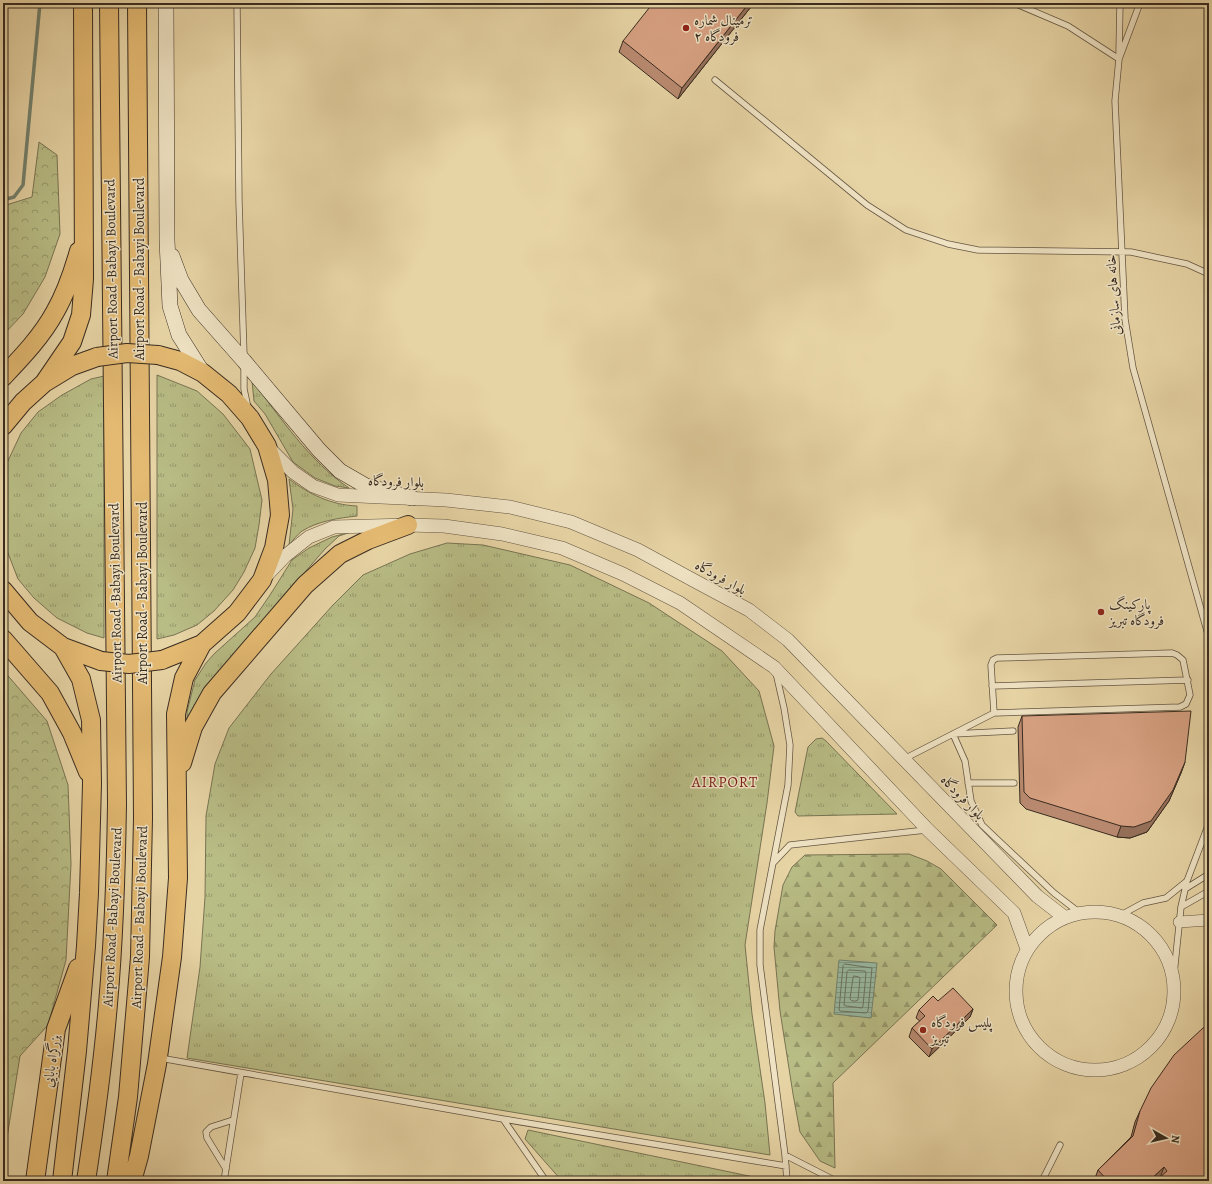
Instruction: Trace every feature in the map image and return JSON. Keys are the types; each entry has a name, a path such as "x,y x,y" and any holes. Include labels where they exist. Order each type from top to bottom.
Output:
{"highway":[{"path":"44,383 72,342 81,315 84,279 83,3"},
{"name":"Airport Road -Babayi Boulevard","path":"86,1181 98,1106 108,1004 115,907 118,804 109,3"},
{"name":"Airport Road - Babayi Boulevard","path":"116,1181 128,1097 140,957 143,818 137,3"},
{"path":"3,377 31,346 55,312 71,276 84,233"},
{"path":"3,426 23,402 44,383 72,366 98,357 127,353 158,355 180,361 203,373 229,394 250,418 267,446 278,480 280,515 274,548 262,580 237,613 202,644 162,660 129,664 101,661 63,647 30,622 3,590"},
{"path":"177,779 193,727 212,693 305,585 340,554 368,540 408,525"},
{"path":"3,639 50,693 72,733 92,784"},
{"path":"132,1181 139,1156 158,1058 173,949 178,878 176,714 184,678 202,644"},
{"path":"62,1181 77,1051 86,946 92,784 91,720 81,679 63,647"},
{"name":"بزرگراه بابایی","path":"35,1181 56,1029 86,946"}],"main road":[{"path":"166,3 166,240 170,306 179,335 203,373"},
{"path":"166,240 181,280 199,310 319,450 340,471 366,486 412,498"}],"street":[{"name":"بلوار فرودگاه","path":"267,446 293,472 313,486 338,495 446,500 510,507 571,522 638,550 749,610 788,640 1037,896 1064,917"},
{"path":"262,580 285,556 309,537 334,527 408,525 444,526 502,534 562,548 623,574 680,603 774,667 928,830 1014,913 1027,948"},
{"path":"1086,911 1110,912 1132,919 1151,933 1166,952 1174,974 1175,1000 1168,1025 1153,1046 1132,1062 1108,1070 1082,1070 1057,1061 1037,1045 1022,1024 1016,998 1017,972 1027,948 1043,930 1064,917 1080,913 1086,911"},
{"path":"1179,922 1209,920"}],"lane":[{"path":"237,3 239,202 244,389 250,418"},
{"path":"1014,3 1068,26 1119,59"},
{"path":"1119,59 1120,3"},
{"path":"1119,59 1140,3"},
{"name":"خانه های سازمانی","path":"1119,59 1115,101 1125,318 1132,368 1209,638"},
{"path":"715,80 867,205 906,230 948,244 978,250 1131,252 1188,264 1209,274"},
{"path":"904,759 994,713 1180,707 1186,704 1190,695 1183,660 1172,653 997,658 993,660 991,665 994,713"},
{"path":"774,667 784,708 790,745 788,785 760,930 760,965 785,1155 787,1181"},
{"path":"992,686 1188,680"},
{"path":"953,734 1013,731"},
{"path":"953,734 965,761 970,801 982,825 1054,892 1080,913"},
{"path":"968,783 1014,783"},
{"path":"1174,974 1179,922 1185,889 1209,823"},
{"path":"773,863 790,845 928,830"},
{"path":"1185,889 1209,874"},
{"path":"1121,915 1143,903 1166,898 1187,881"},
{"path":"1181,907 1209,891"},
{"path":"158,1058 503,1119 786,1166"},
{"path":"224,1181 241,1073"},
{"path":"503,1119 546,1181"},
{"path":"226,1169 207,1138 206,1132 211,1127 233,1120"},
{"path":"1042,1181 1060,1145"},
{"path":"785,1155 836,1181"}],"green space":[{"path":"39,142 57,155 60,234 45,277 23,314 3,335 3,206 32,197"},
{"path":"157,375 197,391 223,414 250,449 262,500 255,548 244,572 233,590 214,611 197,625 174,635 157,639"},
{"path":"104,376 104,638 87,633 57,618 34,598 18,579 6,548 3,534 3,476 7,463 21,433 38,412 62,395 91,379"},
{"path":"252,381 297,439 321,466 349,488 335,486 315,478 293,462 265,414 254,401"},
{"path":"289,479 321,498 357,506 357,516 322,522 302,531 289,545 293,509"},
{"path":"351,532 339,536 325,549 218,672 199,698 187,719 187,712 195,680 206,663 255,617 292,560 309,548 332,537"},
{"path":"447,543 483,545 570,565 649,603 722,651 759,691 774,746 767,803 745,945 752,1014 765,1103 770,1155 187,1058 200,967 205,897 206,816 215,764 229,728 271,674 333,605 363,575 410,554"},
{"path":"3,670 47,721 68,785 71,864 66,960 48,1025 20,1056 3,1163"},
{"path":"822,738 897,814 798,816 795,812 808,747 816,739"},
{"path":"909,854 927,861 941,869 997,925 833,1083 835,1168 820,1161 800,1132 793,1094 780,1011 774,947 775,931 783,885 792,867 805,855"},
{"path":"528,1130 773,1181 562,1181 525,1139"}],"water":[{"path":"839,960 877,963 871,1018 834,1014"}],"building":[{"name":"ترمينال شماره ۲ فرودگاه","path":"653,3 749,3 682,88 623,41"},
{"path":"1191,711 1185,762 1173,790 1151,821 1134,827 1121,826 1030,798 1024,792 1022,716"},
{"path":"953,988 973,1009 932,1049 912,1028 925,1016 919,1010 933,996 938,1001"},
{"path":"1209,1025 1209,1181 1156,1181 1167,1171 1164,1167 1149,1181 1108,1181 1098,1170 1133,1136 1140,1111 1151,1088 1174,1055 1203,1028"}],"waterway":[{"path":"3,200 14,197 23,185 40,3"}],"place":[{"name":"ترمينال شماره ۲ فرودگاه","path":"686,28"},
{"name":"پارکینگ فرودگاه تبریز","path":"1101,612"},
{"name":"پلیس فرودگاه تبریز","path":"923,1030"}],"district":[{"name":"AIRPORT","path":"725,782"}]}
